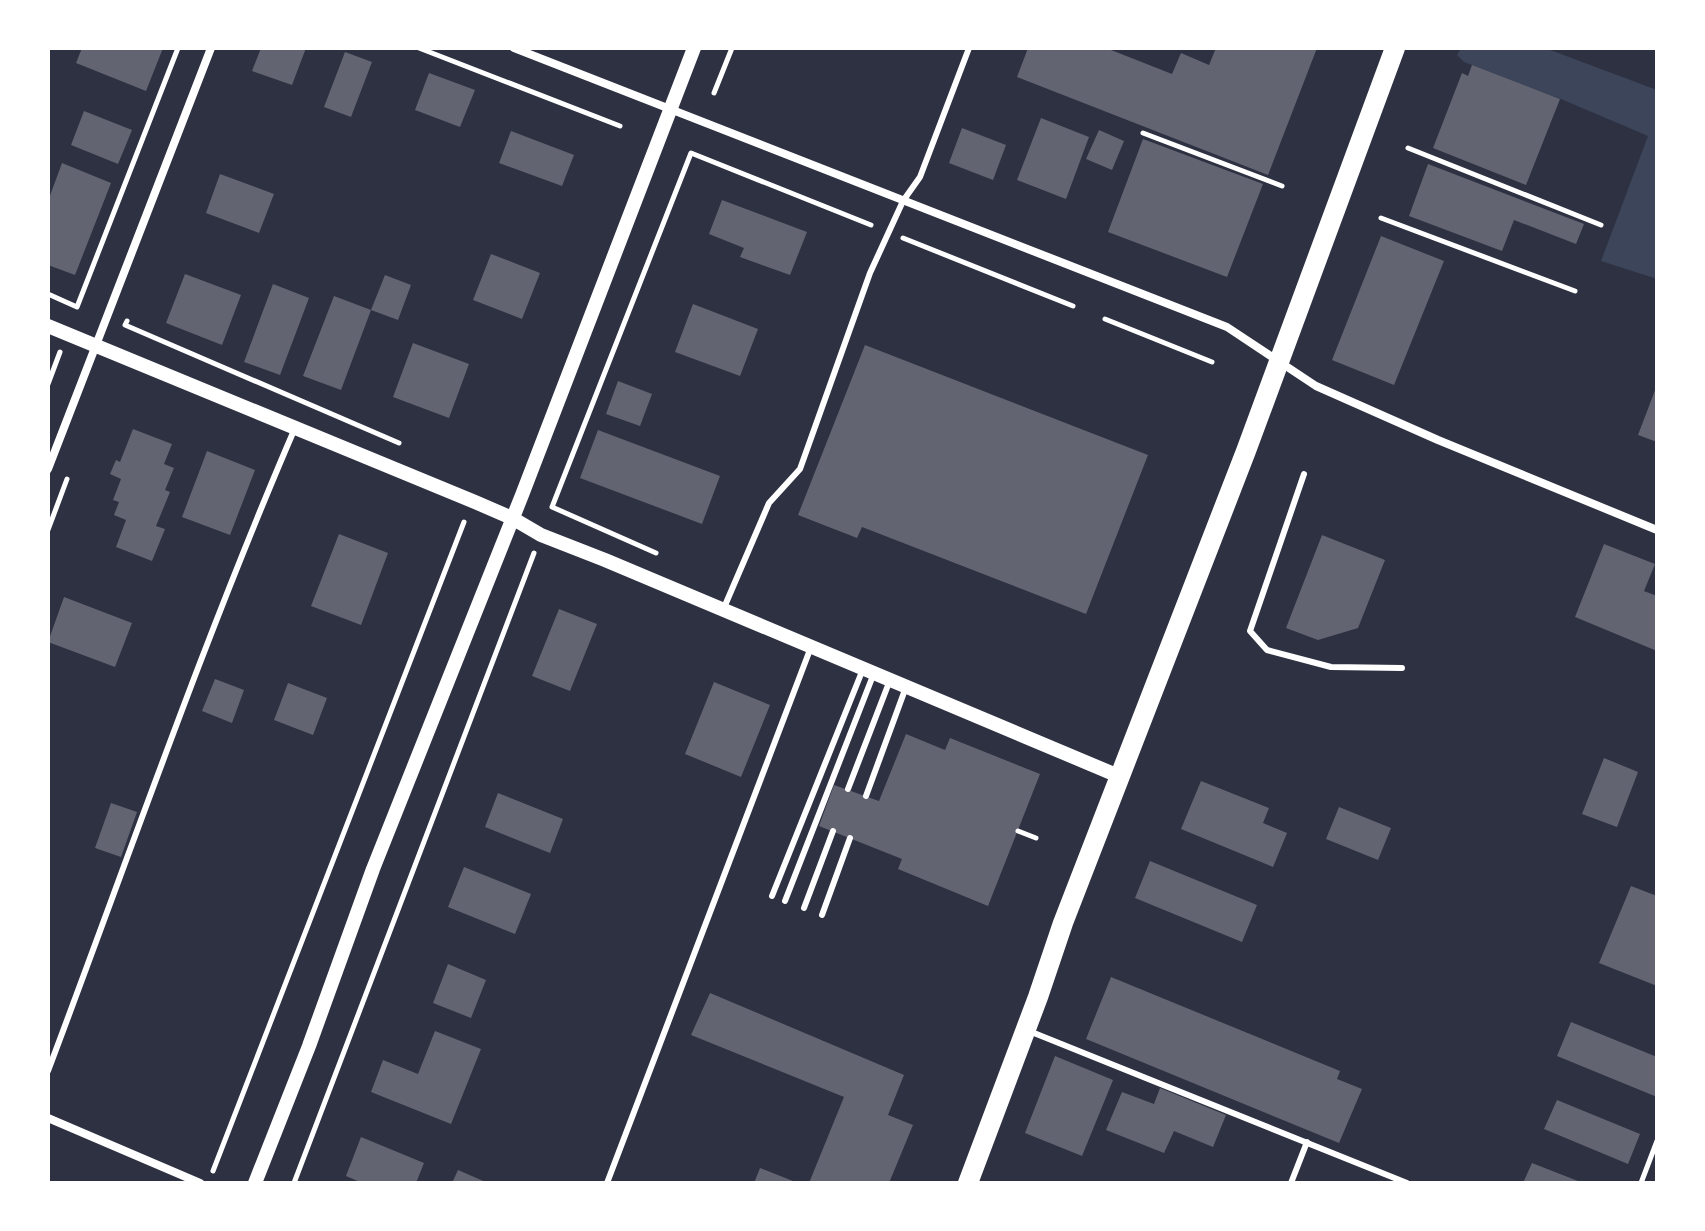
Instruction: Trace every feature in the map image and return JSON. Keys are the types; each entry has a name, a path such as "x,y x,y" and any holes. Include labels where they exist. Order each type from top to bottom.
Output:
{"main road":[{"path":"968,1183 1063,923 1279,361 1395,48"}],"street":[{"path":"48,469 211,48"},
{"path":"514,48 1227,327 1316,386 1657,530"},
{"path":"255,1183 373,869 694,48"},
{"path":"48,326 512,518 541,535 1121,777"},
{"path":"48,1118 200,1183"}],"lane":[{"path":"723,610 769,503 800,469 870,273 903,201 920,177 969,48"},
{"path":"48,1071 254,523 295,427"},
{"path":"1304,474 1250,631 1267,650 1331,667 1402,668"},
{"path":"607,1183 811,647"},
{"path":"772,896 868,671"},
{"path":"785,901 868,671"},
{"path":"848,789 890,680"},
{"path":"866,796 906,687"},
{"path":"804,908 833,831"},
{"path":"822,915 850,838"},
{"path":"1026,1029 1407,1183"},
{"path":"1291,1183 1307,1142"}],"path":[{"path":"48,294 77,307 178,48"},
{"path":"419,48 620,126"},
{"path":"714,93 732,48"},
{"path":"1143,133 1282,186"},
{"path":"1408,148 1601,225"},
{"path":"668,559 552,507 691,153 871,225"},
{"path":"1381,218 1503,268 1575,291"},
{"path":"899,236 1073,306"},
{"path":"1105,319 1212,362"},
{"path":"125,325 402,444"},
{"path":"48,384 60,351"},
{"path":"209,1183 464,522"},
{"path":"294,1183 535,549"},
{"path":"1018,831 1036,838"},
{"path":"1641,1183 1657,1141"}],"shaded area":[{"path":"1461,48 1545,48 1657,90 1657,279 1601,261 1648,136 1464,62 1457,55"}],"building":[{"path":"82,48 163,48 146,91 76,63"},
{"path":"261,48 306,48 292,85 252,71"},
{"path":"1028,48 1106,48 1172,74 1181,53 1209,65 1216,48 1317,48 1268,175 1017,77"},
{"path":"345,52 372,62 351,117 324,107"},
{"path":"1472,65 1560,99 1526,185 1433,148 1462,73 1468,76"},
{"path":"429,73 475,90 460,127 415,110"},
{"path":"84,111 132,130 118,164 71,145"},
{"path":"1041,118 1089,137 1066,199 1017,180"},
{"path":"962,128 1006,145 993,180 949,163"},
{"path":"1099,130 1124,141 1112,170 1086,159"},
{"path":"511,131 574,155 562,186 499,163"},
{"path":"1143,139 1263,184 1227,277 1108,232"},
{"path":"62,163 111,183 75,275 48,265 48,201"},
{"path":"1428,164 1584,224 1576,244 1514,220 1502,251 1409,216"},
{"path":"220,174 274,194 259,233 206,213"},
{"path":"722,200 807,232 790,275 740,257 744,248 709,234"},
{"path":"1381,236 1444,261 1394,385 1332,360"},
{"path":"491,254 540,273 522,319 473,300"},
{"path":"185,274 241,295 222,345 166,323"},
{"path":"385,275 411,285 398,320 371,310"},
{"path":"273,284 309,298 280,375 244,362"},
{"path":"334,296 371,310 341,390 303,376"},
{"path":"693,304 758,329 740,376 675,352"},
{"path":"413,343 469,364 449,418 393,397"},
{"path":"865,345 1148,455 1086,614 862,527 857,538 798,515"},
{"path":"618,381 652,394 640,426 606,414"},
{"path":"1657,385 1657,442 1638,435"},
{"path":"133,429 172,444 164,464 174,468 165,490 170,492 156,526 165,529 152,561 116,547 126,520 114,515 119,502 113,500 121,479 110,474 116,460 120,462"},
{"path":"598,430 720,476 702,524 580,478"},
{"path":"207,451 255,470 230,535 182,517"},
{"path":"339,534 388,553 361,625 311,606"},
{"path":"1322,535 1385,560 1358,628 1318,640 1286,628"},
{"path":"1604,544 1655,564 1644,591 1657,596 1657,651 1575,617"},
{"path":"64,597 132,623 115,667 48,642"},
{"path":"559,609 597,624 570,691 532,676"},
{"path":"215,679 244,690 232,723 202,711"},
{"path":"714,682 770,705 741,777 685,754"},
{"path":"288,683 327,698 313,735 274,720"},
{"path":"906,734 945,750 950,738 1040,774 988,906 898,869 902,859 819,826 834,785 879,801"},
{"path":"1604,758 1638,772 1617,827 1582,814"},
{"path":"1201,781 1269,808 1263,823 1287,833 1273,867 1181,829"},
{"path":"498,793 563,819 550,853 485,827"},
{"path":"111,803 137,812 121,857 95,848"},
{"path":"1339,807 1391,828 1378,860 1326,839"},
{"path":"1150,861 1257,905 1242,942 1135,898"},
{"path":"464,867 531,894 515,934 448,907"},
{"path":"1631,886 1657,896 1657,986 1599,963"},
{"path":"448,964 486,980 471,1018 433,1003"},
{"path":"1111,977 1340,1071 1337,1079 1362,1089 1339,1143 1086,1039"},
{"path":"710,993 904,1075 888,1115 913,1125 889,1183 809,1183 844,1097 691,1035"},
{"path":"1571,1022 1657,1057 1657,1097 1557,1056"},
{"path":"435,1031 481,1049 451,1124 371,1092 383,1060 418,1074"},
{"path":"1055,1056 1113,1080 1082,1156 1025,1133"},
{"path":"1160,1088 1226,1115 1213,1147 1174,1131 1164,1153 1106,1130 1122,1092 1154,1104"},
{"path":"1557,1100 1640,1134 1628,1164 1544,1129"},
{"path":"361,1137 424,1163 416,1183 362,1183 346,1176"},
{"path":"1532,1163 1583,1183 1523,1183"},
{"path":"760,1168 798,1183 754,1183"},
{"path":"458,1170 488,1183 452,1183"}]}
